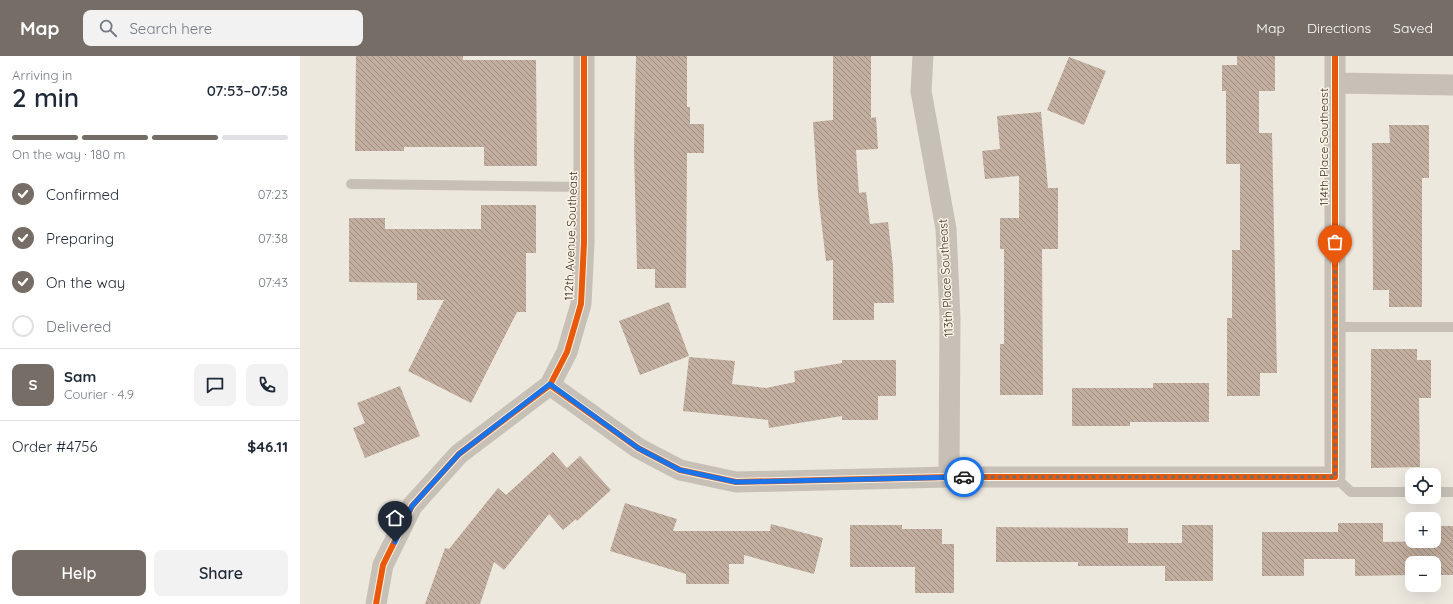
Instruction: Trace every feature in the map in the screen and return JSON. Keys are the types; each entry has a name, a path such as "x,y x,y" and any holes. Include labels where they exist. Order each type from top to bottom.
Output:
{"street":[{"name":"112th Avenue Southeast","path":"376,604 383,565 412,506 459,454 550,384 567,352 581,304 584,187 584,56"},
{"name":"113th Place Southeast","path":"923,56 922,91 946,229 950,318 949,477"},
{"name":"114th Place Southeast","path":"1335,56 1335,477"},
{"path":"1335,83 1453,85"},
{"path":"550,384 638,448 680,470 736,482 949,477 1335,477"}],"lane":[{"path":"351,184 584,187"},
{"path":"1335,327 1453,327"},
{"path":"1335,477 1352,492 1405,492"},
{"path":"1441,492 1453,492"}],"building":[{"path":"356,56 463,56 463,60 536,60 537,166 484,166 484,147 404,147 404,151 355,151"},
{"path":"636,56 687,56 687,107 690,107 690,124 704,124 704,153 687,153 686,288 655,288 655,269 637,269 634,152"},
{"path":"833,56 871,56 871,118 876,117 878,149 856,150 859,193 866,192 870,224 888,222 893,266 894,303 874,303 874,320 833,320 833,260 826,261 818,194 813,122 833,120"},
{"path":"1237,56 1275,56 1275,91 1259,91 1259,133 1272,133 1277,373 1260,373 1260,396 1227,396 1227,318 1232,318 1232,250 1240,250 1240,164 1226,164 1226,91 1222,91 1222,65 1237,65"},
{"path":"1069,57 1106,71 1084,125 1047,110"},
{"path":"1041,112 1048,188 1058,188 1058,249 1042,249 1043,395 1000,395 1000,344 1004,344 1004,249 1000,249 1000,218 1019,218 1019,176 985,179 982,151 1000,149 997,116"},
{"path":"1389,125 1429,125 1429,178 1422,178 1422,307 1389,307 1389,290 1373,290 1372,143 1390,143"},
{"path":"481,205 536,205 536,253 526,253 526,312 517,312 471,403 408,371 444,300 417,300 417,283 349,282 349,218 385,218 385,229 481,229"},
{"path":"669,302 689,356 640,375 619,321"},
{"path":"1371,349 1417,349 1417,360 1431,360 1431,398 1419,398 1420,467 1371,468"},
{"path":"689,357 735,361 732,384 766,388 795,382 794,371 842,363 842,360 896,360 896,396 878,396 878,420 842,420 842,416 769,428 768,420 683,411"},
{"path":"1153,383 1209,383 1209,422 1130,422 1130,426 1072,426 1072,388 1153,388"},
{"path":"400,386 420,436 365,458 353,428 365,423 357,403"},
{"path":"553,452 567,468 580,456 611,490 577,521 576,519 563,530 549,514 504,570 494,562 480,604 425,604 445,548 449,549 498,488 506,495"},
{"path":"625,503 677,519 673,531 770,531 771,524 823,538 814,574 744,555 744,564 729,564 729,584 686,584 686,574 610,551"},
{"path":"1338,523 1383,523 1383,542 1405,542 1405,548 1441,548 1441,526 1453,526 1453,575 1441,575 1441,556 1405,556 1405,575 1355,576 1355,559 1304,559 1304,576 1262,576 1262,532 1338,532"},
{"path":"850,525 902,525 902,529 942,529 942,544 954,544 954,593 915,593 915,567 850,567"},
{"path":"1182,525 1213,525 1213,581 1165,581 1165,566 1078,566 1078,562 996,562 996,527 1128,528 1128,543 1182,543"}],"cycle path":[{"path":"376,604 383,565 412,506 459,454 550,385 567,352 581,304 584,243 584,56"},
{"path":"550,385 638,448 680,470 736,482 949,477 1335,477 1335,56"}],"way so far":[{"path":"964,477 1335,477 1335,266"}],"route":[{"path":"395,542 412,506 459,454 550,384 638,448 680,470 736,482 964,477"}]}
